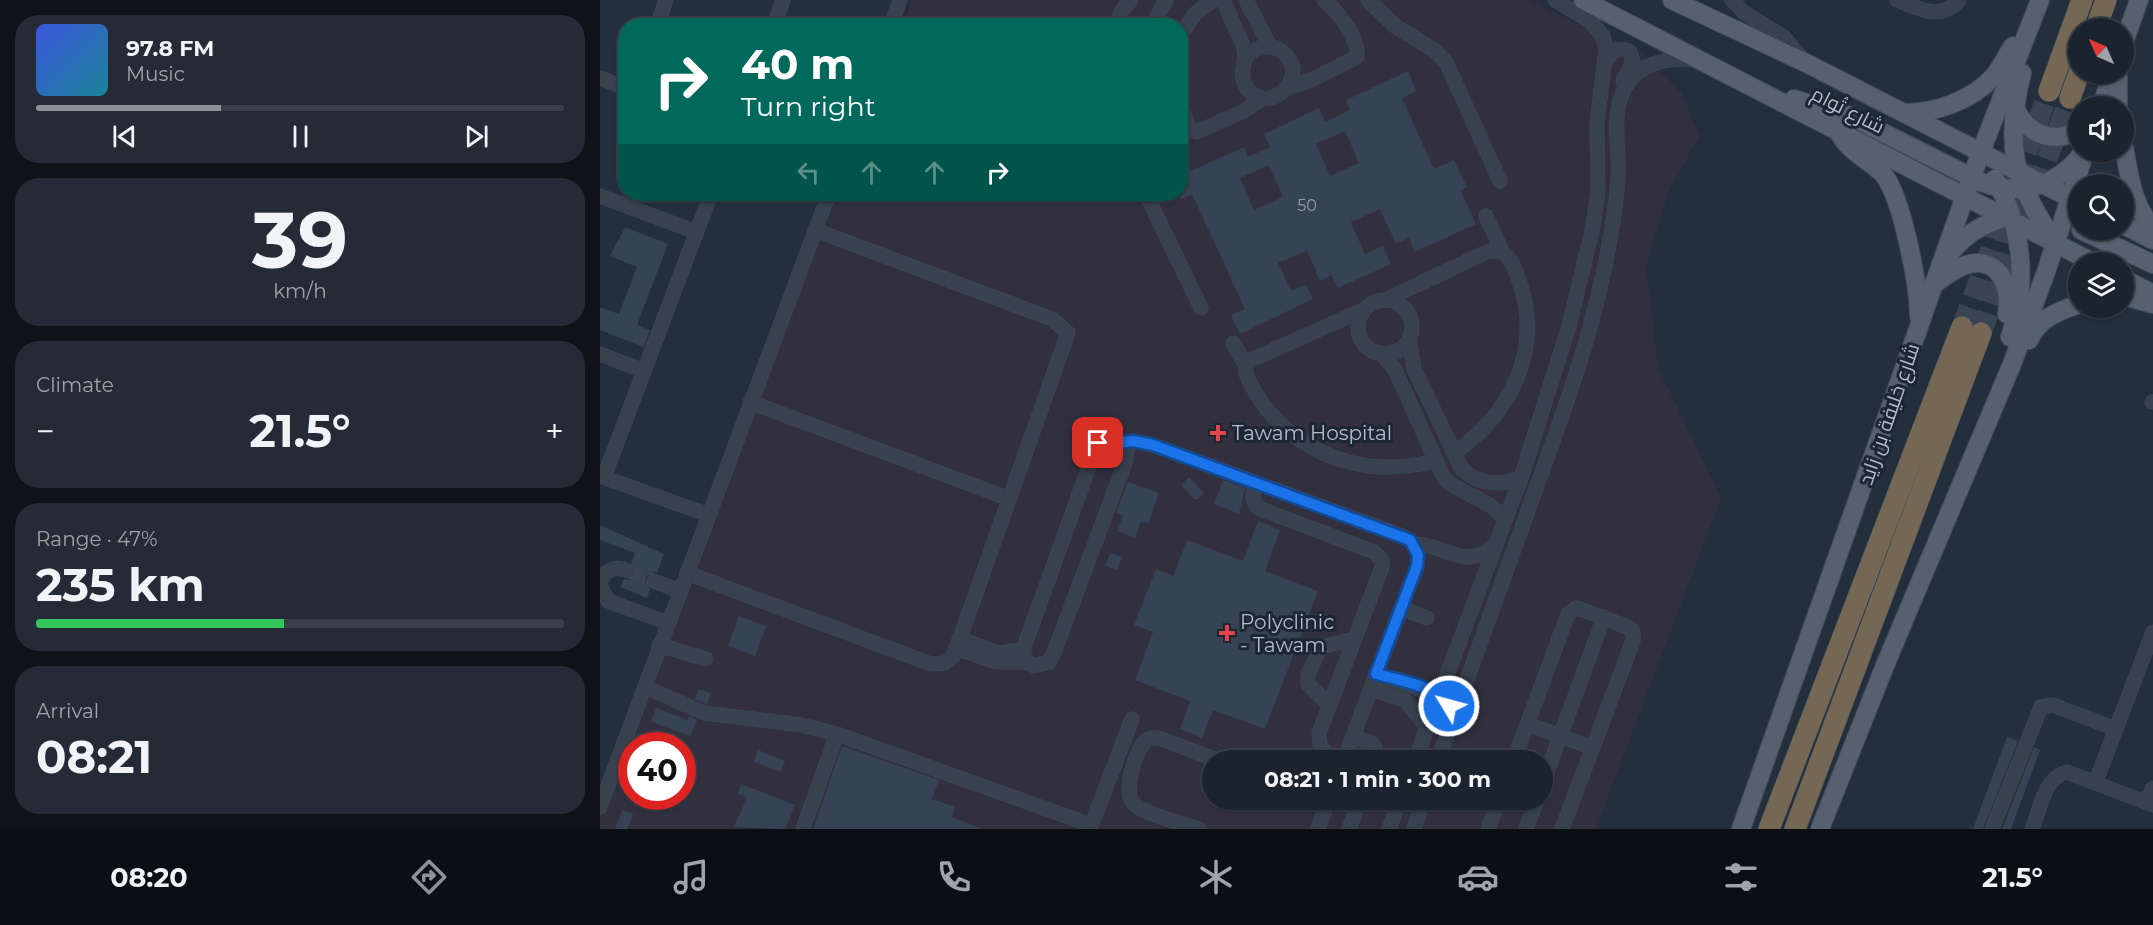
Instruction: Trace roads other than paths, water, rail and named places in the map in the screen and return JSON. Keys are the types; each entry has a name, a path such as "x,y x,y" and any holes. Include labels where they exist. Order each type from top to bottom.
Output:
{"highway":[{"path":"2049,91 2082,0"},
{"path":"2100,18 2106,0"},
{"name":"شارع خليفة بن زايد","path":"1769,829 1972,330 1795,829"}],"main road":[{"name":"شارع تُوام","path":"1583,0 2010,218 2072,252"},
{"name":"شارع تُوام","path":"1672,0 1806,63 1904,113 2029,183 2068,198"},
{"name":"شارع خليفة بن زايد","path":"1741,829 1980,154 2040,0"},
{"path":"2133,18 2139,0"},
{"path":"2031,24 2028,52 2014,104 2011,140 2029,183 2037,215 2056,244"},
{"path":"1904,113 1940,108 1978,90 1998,71 2031,24"},
{"path":"1772,96 1811,103 1850,116 1972,177 2000,188 2063,174 2074,162"},
{"path":"2014,104 2025,124 2038,134 2060,137 2068,134"},
{"path":"1837,129 1847,145 1882,174 1892,188 1915,271 1919,300 1918,329"},
{"path":"1980,154 2000,188 2021,260 2021,290 2017,317 1997,379 1993,411"},
{"path":"2127,162 2133,196 2140,212 2153,228"},
{"path":"1820,829 1886,663 1993,411 2056,244 2062,220 2068,210"},
{"path":"1941,265 1954,248 1987,223 2037,215 2068,223"},
{"path":"2134,230 2153,240"},
{"path":"2103,240 2153,264"},
{"path":"1934,284 1958,268 1970,264 1983,264 2000,274 2009,292 2005,332 2006,349"},
{"path":"2134,284 2153,294"},
{"path":"2134,299 2153,304"},
{"path":"1993,411 2013,381 2035,328 2047,316 2068,308"}],"street":[{"path":"660,18 666,0"},
{"path":"777,18 783,0"},
{"path":"894,18 900,0"},
{"path":"1119,18 1121,12 1131,0"},
{"path":"1156,18 1166,0"},
{"path":"1188,24 1196,13 1213,0"},
{"path":"1223,0 1246,56"},
{"path":"1246,0 1270,46"},
{"path":"1288,87 1309,81 1357,57 1357,50 1346,25 1324,0"},
{"path":"1368,0 1395,26 1434,50 1446,62 1500,181"},
{"path":"1419,750 1521,478 1569,326 1592,231 1598,192 1598,116 1606,60 1604,42 1598,28 1555,0"},
{"path":"1732,0 1743,12 1784,37 1806,63"},
{"path":"1897,0 1936,13 1952,8 1959,0"},
{"path":"1188,124 1197,132 1244,111 1263,98 1280,95 1288,87 1293,75 1291,61 1282,51 1270,46 1253,50 1246,56 1241,73 1243,82 1255,95 1263,98"},
{"path":"1442,750 1562,416 1592,318 1615,208 1618,176 1617,94 1633,58 1630,52 1623,49 1615,50 1606,60"},
{"path":"1618,111 1627,85 1641,70 1665,61 1703,60"},
{"path":"600,78 618,84"},
{"path":"600,196 696,232"},
{"path":"708,201 602,476 709,515"},
{"path":"600,807 826,201"},
{"path":"1149,201 1201,308"},
{"path":"1454,453 1484,430 1506,402 1521,368 1527,331 1525,304 1518,277 1485,216"},
{"path":"687,573 931,664 945,663 958,643 1066,344 1066,328 1052,319 815,230"},
{"path":"1436,461 1394,468 1373,467 1342,460 1314,448 1288,430 1266,408 1245,374 1246,366 1251,360 1363,310 1369,305 1385,300 1490,251 1502,251"},
{"path":"1385,300 1402,306 1408,313 1411,321 1409,339 1414,369 1462,469 1473,477 1495,483 1521,478"},
{"path":"1363,310 1359,319 1360,338 1372,351 1382,354 1398,351 1409,339"},
{"path":"1233,343 1246,366"},
{"path":"600,354 644,371"},
{"path":"1382,354 1395,370 1436,461 1450,484 1486,501 1505,521"},
{"path":"750,402 1010,499"},
{"path":"1025,656 1098,443 1111,437 1123,442 1134,441 1153,445 1390,531 1405,537 1414,544 1467,558 1483,554 1496,544"},
{"path":"1025,656 1034,666 1042,666 1049,662 1053,655 1126,459 1127,451 1123,442"},
{"path":"1255,483 1253,499 1258,508 1380,557"},
{"path":"1322,750 1318,739 1382,567 1380,557 1390,531"},
{"path":"1348,750 1417,566 1418,555 1414,544"},
{"path":"628,570 610,569 605,573 600,585 603,597 608,601 668,623"},
{"path":"654,581 680,591"},
{"path":"1401,608 1427,618"},
{"path":"1518,750 1568,614 1576,608 1626,626 1634,636 1562,829"},
{"path":"1553,757 1604,617"},
{"path":"2096,781 2153,632"},
{"path":"1329,705 1308,684 1308,674 1321,647 1354,639"},
{"path":"958,643 996,662 1025,656"},
{"path":"659,645 706,659"},
{"path":"1376,674 1440,695 1447,700 1449,706 1440,741 1440,750"},
{"path":"645,687 704,713 801,725 837,734 1090,827 1102,803 1132,719"},
{"path":"1371,688 1406,701 1428,728"},
{"path":"1992,829 2041,707 2054,705 2116,729"},
{"path":"1528,724 1593,748"},
{"path":"803,829 837,734"},
{"path":"1353,736 1373,744 1375,750"},
{"path":"1199,829 1137,806 1129,797 1128,787 1143,744 1155,738 1202,755"},
{"path":"2032,829 2050,782 2057,775 2072,773 2149,803 2153,788"},
{"path":"1102,803 1129,797"},
{"path":"1318,829 1323,810"},
{"path":"1349,829 1356,810"},
{"path":"1389,829 1396,810"},
{"path":"1414,829 1421,810"},
{"path":"1488,829 1495,810"},
{"path":"1526,829 1533,810"}],"tunnel":[{"path":"1962,327 2049,91"},
{"path":"1981,333 2068,103"},
{"path":"628,571 654,581"}],"place":[{"name":"Tawam Hospital","path":"1218,433"},
{"name":"Polyclinic - Tawam","path":"1227,633"}]}
